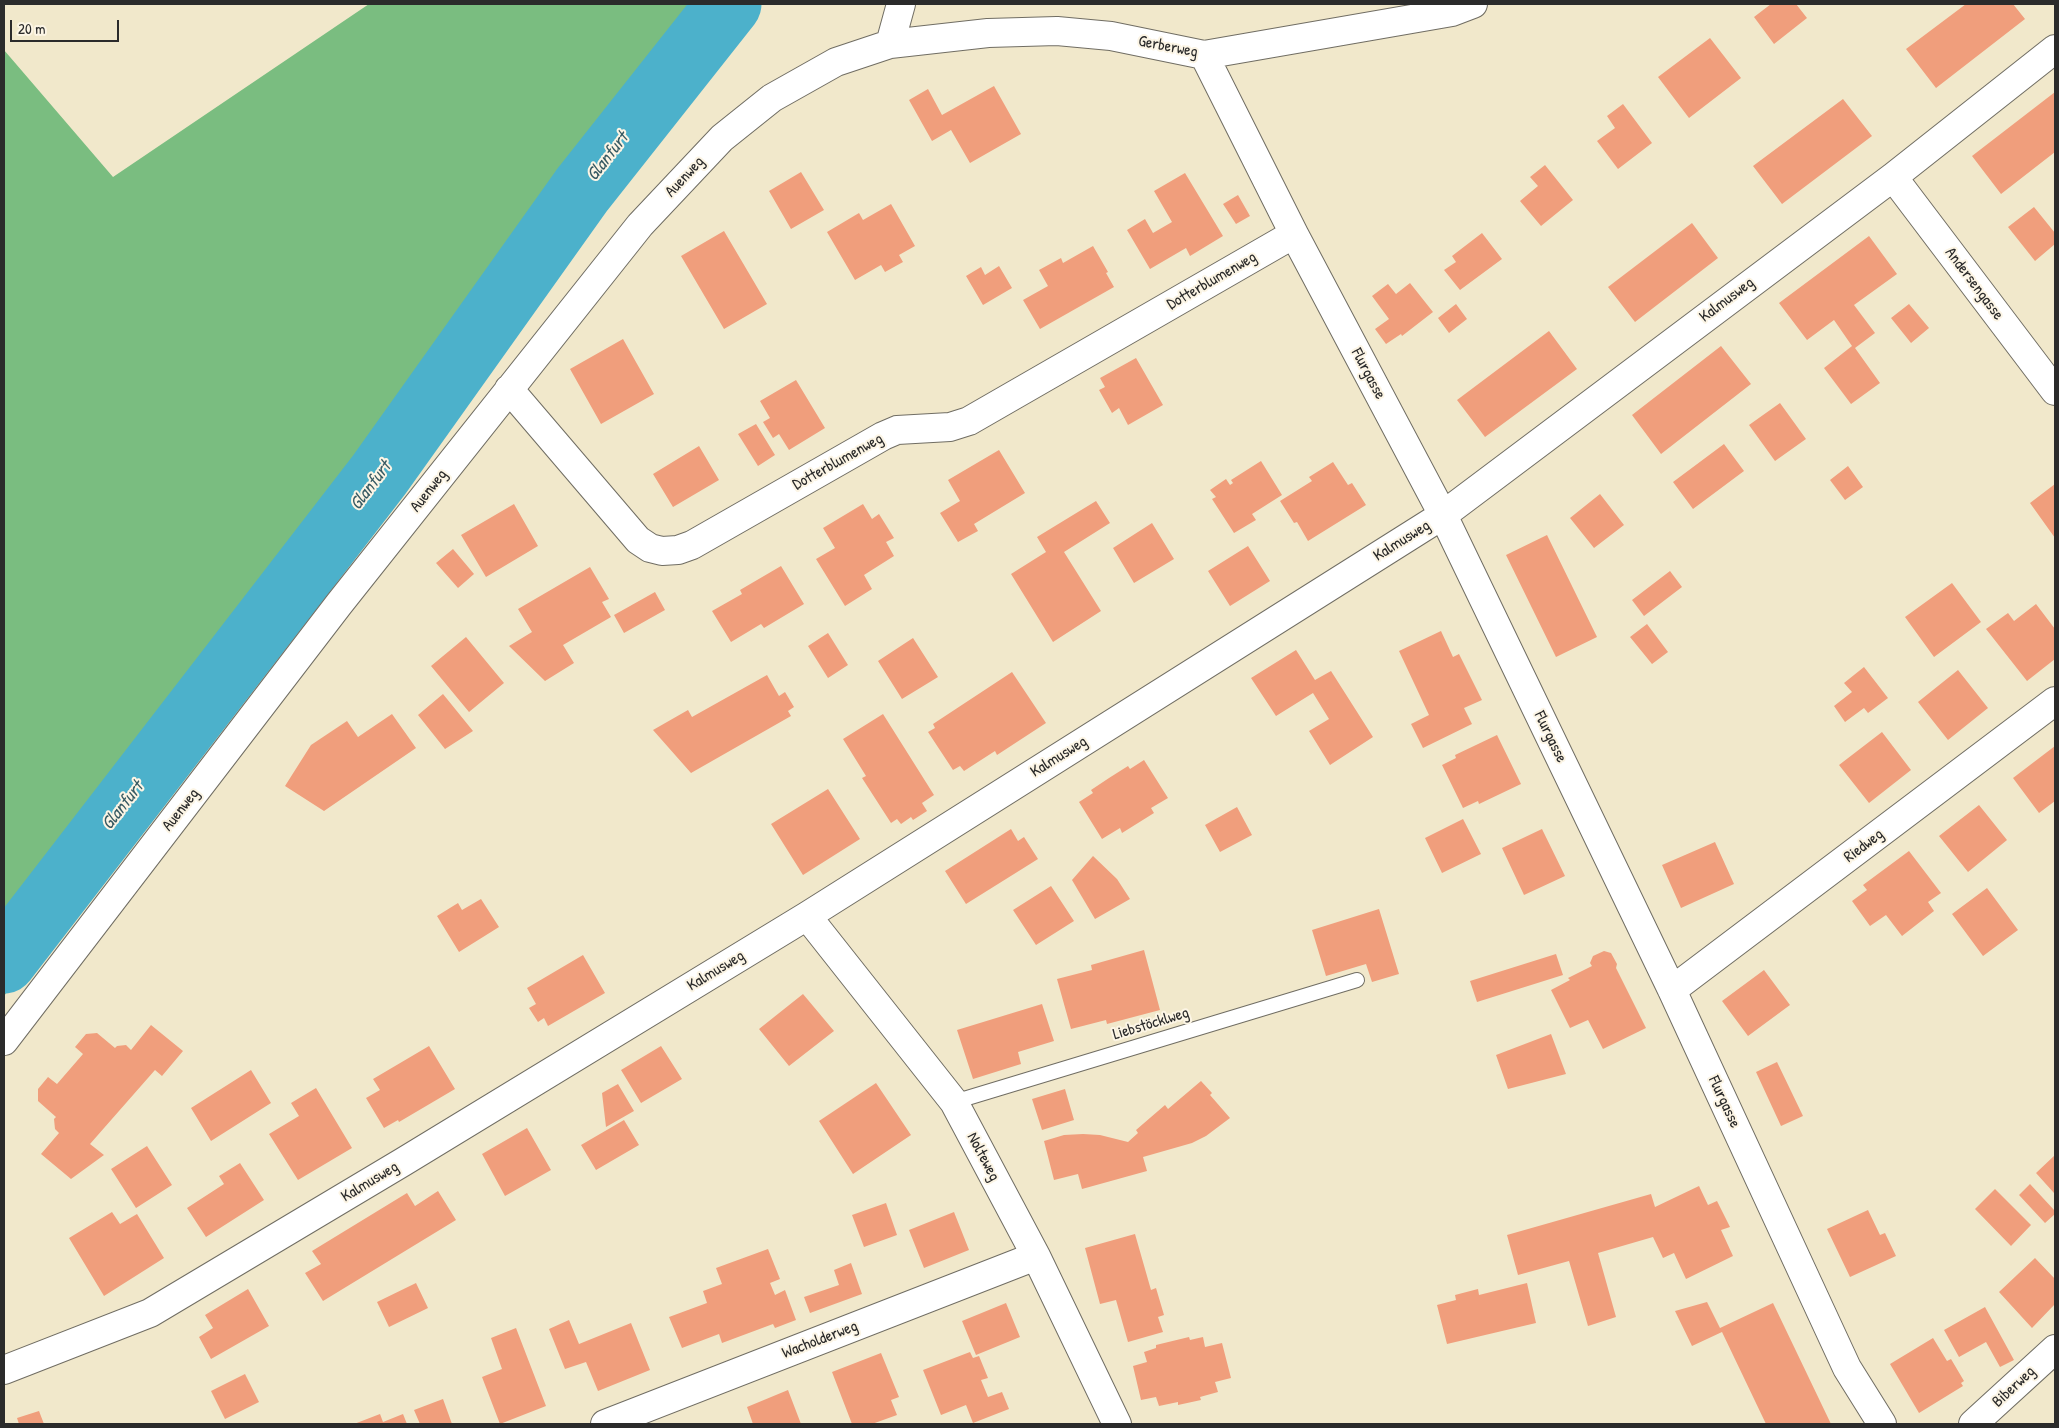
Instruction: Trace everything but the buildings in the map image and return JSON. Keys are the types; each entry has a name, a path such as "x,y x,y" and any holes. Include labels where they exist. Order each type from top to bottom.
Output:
{"street":[{"name":"Gerberweg","path":"896,22 988,33 1057,31 1111,36 1204,55 1452,12 1473,4"},
{"name":"Auenweg","path":"4,1041 339,604 640,225 722,138 772,98 836,62 896,22"},
{"name":"Kalmusweg","path":"4,1370 150,1313 403,1162 807,916 1443,515 1893,177 2055,49"},
{"name":"Flurgasse","path":"1204,55 1294,234 1443,515 1672,990 1847,1368 1882,1424"},
{"name":"Andersengasse","path":"1893,177 2055,391"},
{"name":"Dotterblumenweg","path":"509,389 638,540 650,548 662,552 678,550 692,544 883,436 897,430 950,427 970,421 1294,234"},
{"name":"Riedweg","path":"1672,990 2055,701"},
{"name":"Nolteweg","path":"807,916 954,1102 1036,1256 1117,1424"},
{"name":"Wacholderweg","path":"605,1424 1036,1256"},
{"name":"Biberweg","path":"1973,1424 2055,1349"}],"lane":[{"name":"Liebstöcklweg","path":"954,1102 1357,980"}],"green space":[{"path":"369,4 761,4 4,996 4,50 113,177"}],"waterway":[{"name":"Glanfurt","path":"4,961 379,475 582,190 729,4"}]}
